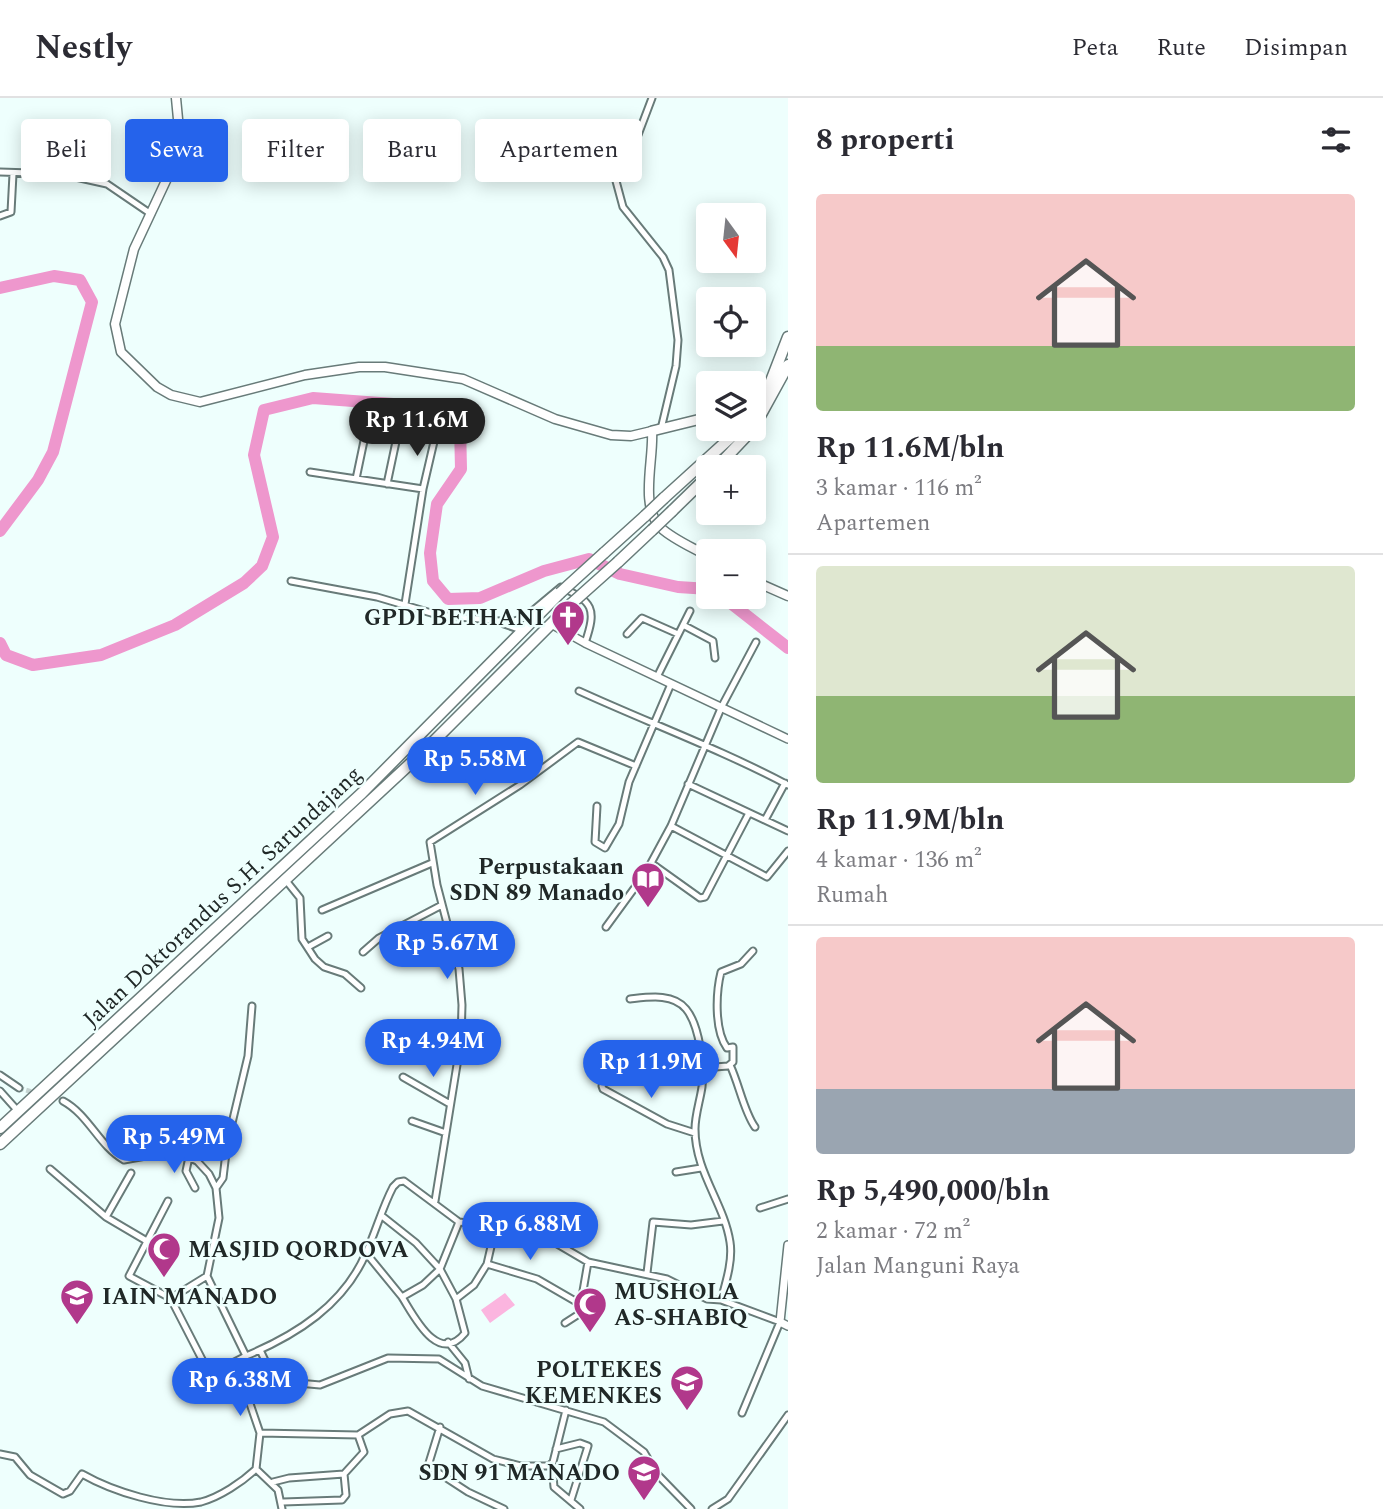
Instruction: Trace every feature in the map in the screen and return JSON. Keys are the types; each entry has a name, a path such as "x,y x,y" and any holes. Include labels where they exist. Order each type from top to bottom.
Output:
{"highway":[{"path":"766,394 788,337"},
{"path":"766,406 788,365"},
{"name":"Jalan Doktorandus S.H. Sarundajang","path":"0,1144 284,878 309,848 560,593 727,441"},
{"path":"728,455 742,441"},
{"name":"Jalan Doktorandus S.H. Sarundajang","path":"0,1128 309,848 424,751 571,604 696,488"}],"main road":[{"path":"176,98 180,140 178,155 134,250 115,324 121,352 157,387 171,396 200,402 305,374 359,367 385,367 463,379 564,422 611,435 643,439 653,454"},
{"path":"631,436 696,420"},
{"path":"656,430 649,500 653,517 667,532 696,549"},
{"path":"766,586 788,596"}],"street":[{"path":"652,98 638,135 620,158 616,181 623,207 663,257 669,270 678,340 676,366 656,430"},
{"path":"0,172 62,174 107,184 151,214"},
{"path":"0,216 11,212 13,174"},
{"path":"387,484 401,418"},
{"path":"405,604 423,489 436,433"},
{"path":"356,479 365,436"},
{"path":"310,472 423,489"},
{"path":"291,581 405,604 438,615 517,621 561,587 585,598 590,605 592,613 585,643"},
{"path":"657,677 690,611"},
{"path":"626,634 642,618 678,634"},
{"path":"487,619 524,631"},
{"path":"551,624 585,643 788,739"},
{"path":"683,625 713,641 715,658"},
{"path":"606,926 652,864 650,862 671,826 722,706 755,642"},
{"path":"597,806 595,842 605,848 620,824 636,766 671,684"},
{"path":"579,691 652,725 706,745 786,784 765,820"},
{"path":"435,1201 461,1040 462,1005 456,954 429,846 433,839 520,785 578,742 636,766"},
{"path":"688,784 788,831"},
{"path":"652,864 703,898 749,813"},
{"path":"671,826 767,877 788,851"},
{"path":"322,910 432,863"},
{"path":"284,878 300,898 301,933 308,947 320,964 338,970 361,988"},
{"path":"363,952 379,939 442,905"},
{"path":"308,947 328,936"},
{"path":"753,951 741,964 721,972 717,986 723,1043 727,1048 733,1047 730,1065 742,1091 749,1118 755,1127"},
{"path":"630,999 658,996 684,1007 694,1027 702,1068 695,1133 701,1168 723,1221 730,1246 721,1300"},
{"path":"216,1188 223,1178 227,1144 248,1056 252,1006"},
{"path":"626,1059 614,1059 603,1089 667,1124 695,1133"},
{"path":"702,1068 730,1065"},
{"path":"0,1075 19,1088"},
{"path":"403,1077 450,1104"},
{"path":"0,1091 17,1110"},
{"path":"63,1101 79,1112 113,1152 124,1160 163,1151 189,1157 207,1170 216,1188 219,1218 207,1276 246,1356"},
{"path":"412,1121 446,1133"},
{"path":"189,1157 186,1171 195,1188"},
{"path":"676,1172 701,1168"},
{"path":"50,1169 106,1217 145,1240"},
{"path":"106,1217 131,1173"},
{"path":"168,1200 145,1240 129,1276 169,1298 208,1371 215,1372 260,1350 316,1318 346,1285 366,1253 398,1182 407,1182 459,1222 496,1225 541,1236 588,1262 647,1273 681,1284 707,1299 721,1300 788,1326"},
{"path":"760,1208 788,1199"},
{"path":"366,1253 402,1297 432,1341 449,1342 460,1339 466,1331 456,1300 440,1269 416,1243 382,1216"},
{"path":"647,1273 653,1222 691,1226 723,1221"},
{"path":"402,1297 440,1269 459,1222"},
{"path":"456,1300 474,1285 487,1264 496,1225"},
{"path":"742,1413 780,1322 788,1245"},
{"path":"565,1323 578,1316 588,1262"},
{"path":"487,1264 524,1274 575,1301 582,1301"},
{"path":"169,1298 207,1276"},
{"path":"449,1342 465,1363 469,1379"},
{"path":"260,1350 271,1373 298,1382 320,1385 388,1358 428,1357 445,1361 469,1379 516,1398 604,1422 639,1447 657,1474 691,1509"},
{"path":"0,1454 15,1457 30,1475 63,1494 70,1491 82,1474 128,1496 193,1503 206,1500 256,1469 260,1433 246,1394 251,1385 265,1380 271,1373"},
{"path":"260,1433 358,1435 390,1414 402,1410 440,1427 493,1459 521,1466 552,1465"},
{"path":"566,1410 552,1465 554,1487 580,1509"},
{"path":"712,1509 728,1499 788,1415"},
{"path":"440,1427 428,1465 468,1492 503,1509"},
{"path":"345,1509 344,1474 364,1452 358,1435"},
{"path":"557,1445 580,1443 588,1446 571,1500"},
{"path":"256,1469 273,1482 283,1505 344,1499"},
{"path":"273,1482 289,1478 344,1474"}],"shaded area":[{"path":"505,1293 515,1305 490,1323 481,1310"}],"waterway":[{"path":"0,288 54,276 80,280 92,302 53,452 38,480 0,531"},
{"path":"0,643 6,655 33,665 101,655 175,625 244,583 262,566 273,537 254,455 264,410 313,398 420,406 460,425 461,469 437,504 430,553 433,581 448,599 480,598 544,571 589,559 620,574 678,587 696,588"},
{"path":"738,609 788,648"}],"tunnel":[{"path":"19,1088 36,1093"}],"place":[{"name":"GPDI BETHANI","path":"568,647"},
{"name":"Perpustakaan SDN 89 Manado","path":"648,909"},
{"name":"MASJID QORDOVA","path":"164,1279"},
{"name":"IAIN MANADO","path":"77,1326"},
{"name":"MUSHOLA AS-SHABIQ","path":"590,1334"},
{"name":"POLTEKES KEMENKES","path":"687,1412"},
{"name":"SDN 91 MANADO","path":"644,1502"}]}
